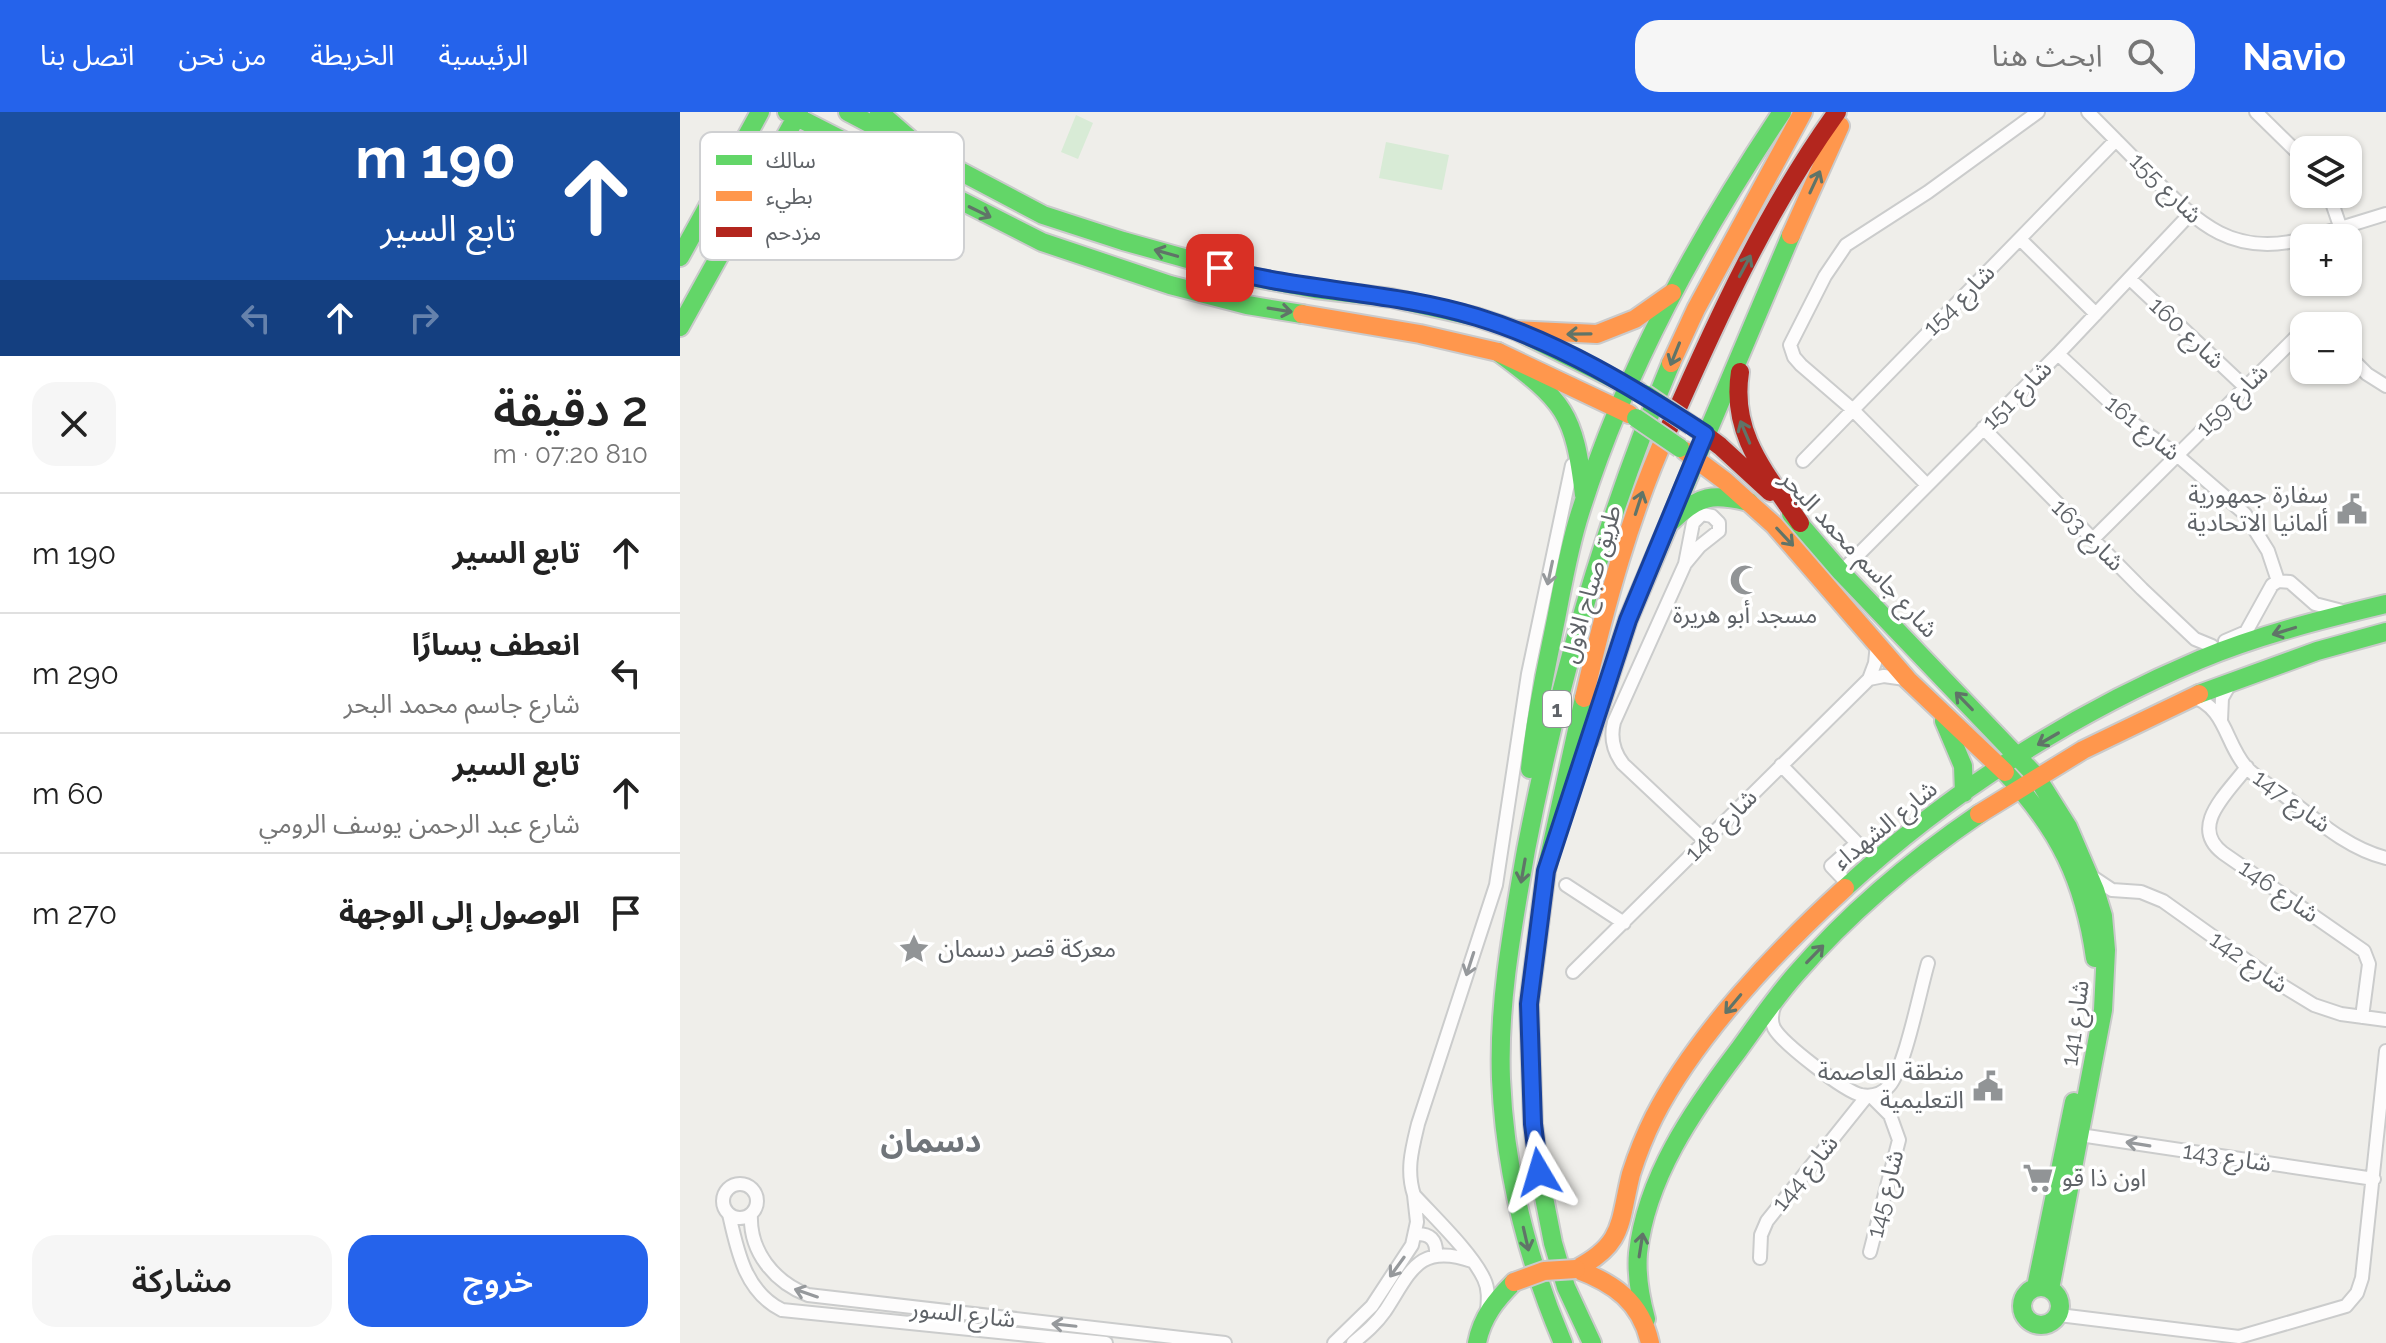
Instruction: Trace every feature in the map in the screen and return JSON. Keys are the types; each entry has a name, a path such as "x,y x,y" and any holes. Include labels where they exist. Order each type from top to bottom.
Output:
{"main road":[{"path":"749,132 760,112"},
{"path":"848,112 884,132"},
{"path":"879,112 902,132"},
{"path":"1531,823 1529,774 1533,727 1571,542 1584,501 1628,413 1674,292 1782,112"},
{"name":"طريق صباح الاول","path":"1563,1343 1531,1262 1511,1176 1503,1115 1502,1031 1531,823 1552,724 1604,533 1681,339 1803,112"},
{"name":"طريق صباح الاول","path":"1592,1343 1566,1287 1553,1243 1533,1124 1529,1004 1546,871 1602,617 1650,470 1721,310 1803,159 1837,112"},
{"path":"1546,871 1628,620 1667,526 1687,453 1741,358 1799,215 1847,112"},
{"path":"784,132 794,114 827,132"},
{"path":"964,175 1043,215 1123,241 1256,278 1391,298 1476,317 1515,330 1597,334 1635,319 1674,292"},
{"path":"964,204 1042,242 1170,285 1247,305 1408,331 1498,352 1546,389 1561,406 1577,442 1584,501"},
{"path":"680,257 700,221"},
{"path":"680,327 715,260"},
{"name":"شارع جاسم محمد البحر","path":"1515,330 1637,390 1698,430 1768,490 1841,572 2036,776"},
{"name":"شارع جاسم محمد البحر","path":"1498,352 1628,413 1687,453 1749,502 1787,538 1908,680 2018,787"},
{"path":"1741,358 1737,393 1741,424 1756,455 1800,523"},
{"path":"1667,526 1687,505 1698,499 1725,496 1749,502"},
{"path":"1561,522 1569,509 1584,501"},
{"name":"شارع الشهداء","path":"1576,1269 1596,1259 1615,1235 1632,1173 1649,1127 1689,1063 1755,978 1897,842 2000,768 2184,663 2386,604"},
{"name":"شارع الشهداء","path":"1650,1343 1638,1284 1639,1253 1666,1162 1687,1120 1781,992 1827,941 1903,872 1961,825 2036,776 2137,721 2191,696 2232,679 2384,631"},
{"path":"2128,694 2120,708 2126,718 2137,721"},
{"path":"1937,708 1963,766 1964,793"},
{"name":"شارع 141","path":"2036,776 2068,827 2090,874 2103,916 2107,970 2103,1010 2080,1135 2043,1288"},
{"name":"شارع 141","path":"2018,787 2050,826 2069,857 2086,902 2095,962 2088,1030 2043,1288"},
{"path":"1475,1339 1494,1301 1514,1282 1554,1268 1576,1269 1605,1279 1629,1299 1646,1322"},
{"path":"2028,1343 2044,1327 2060,1300 2043,1288 2025,1295 2022,1301 2024,1314 2044,1327"}],"street":[{"path":"1927,485 1852,409 1801,365 1790,345 1836,256 1857,236 1928,192 2038,112"},
{"name":"شارع 155","path":"2088,112 2190,214 2210,229 2240,242 2290,242"},
{"path":"2256,112 2290,145"},
{"name":"شارع 154","path":"1803,461 2116,140"},
{"name":"شارع 151","path":"1841,572 2058,354 2190,214"},
{"name":"شارع 155","path":"2356,224 2386,214"},
{"path":"2020,239 2096,314"},
{"name":"شارع 160","path":"2130,279 2245,387"},
{"name":"شارع 159","path":"2093,539 2290,343"},
{"name":"شارع 161","path":"2058,354 2130,421 2178,456 2254,524 2268,551 2278,581"},
{"path":"2362,369 2386,386"},
{"name":"شارع 163","path":"1983,428 2195,639 2212,646"},
{"path":"1334,1343 1372,1306 1407,1253 1415,1234 1409,1159 1496,885 1528,674 1577,442"},
{"path":"1685,564 1614,722 1612,741 1623,764 1705,841"},
{"path":"2184,663 2212,646 2246,632 2272,585 2278,581 2290,582 2315,604 2349,613"},
{"path":"2184,663 2195,639"},
{"path":"1877,644 1869,679 1892,676 1908,680"},
{"name":"شارع 148","path":"1573,972 1869,679"},
{"path":"2221,720 2222,698 2232,679"},
{"name":"شارع 147","path":"2191,696 2209,705 2221,720 2247,767 2346,840 2386,858"},
{"path":"1781,765 1857,843 1831,866 1849,885"},
{"name":"شارع 146","path":"2247,767 2210,818 2207,829 2209,837 2223,853 2364,951 2369,964 2362,1017"},
{"name":"شارع 142","path":"2090,874 2103,886 2156,896 2306,1001 2324,1010 2386,1020"},
{"path":"1566,885 1624,923"},
{"path":"2103,916 2108,899 2119,891"},
{"name":"شارع 144","path":"1760,1258 1761,1235 1767,1221 1869,1096 1886,1089 1897,1073 1928,963"},
{"path":"1781,992 1774,1004 1772,1019 1783,1040 1845,1089 1869,1096"},
{"path":"1745,1041 1760,1035 1783,1040"},
{"path":"2044,1327 2235,1337 2346,1306 2357,1293 2362,1278 2386,1051"},
{"name":"شارع 145","path":"1869,1096 1890,1115 1899,1140 1870,1252"},
{"name":"شارع 143","path":"2080,1135 2374,1179"},
{"path":"741,1184 750,1187 757,1205 751,1214 740,1218 729,1214 724,1205 724,1194 731,1186 741,1184"},
{"path":"1414,1195 1485,1280 1488,1300 1486,1314"},
{"name":"شارع السور","path":"729,1214 737,1247 756,1290 782,1310 1106,1343"},
{"name":"شارع السور","path":"751,1214 752,1236 770,1268 787,1284 808,1295 1225,1343"},
{"path":"1415,1234 1425,1234 1433,1239 1436,1255"},
{"path":"1353,1343 1377,1322 1414,1267 1436,1255 1472,1261"}],"green space":[{"path":"1076,115 1093,123 1078,159 1061,152"},
{"path":"1386,142 1449,155 1442,190 1379,178"}],"traffic: fast":[{"path":"749,132 760,112"},
{"path":"787,112 826,132"},
{"path":"788,132 799,112"},
{"path":"848,112 886,132"},
{"path":"879,112 902,132"},
{"path":"1530,769 1541,694 1569,552 1598,460 1642,356 1693,255 1782,112"},
{"path":"964,173 1043,215 1123,241 1256,278 1391,298 1476,317 1515,330 1638,391"},
{"path":"964,202 1042,242 1170,285 1247,305 1302,314"},
{"path":"680,257 700,221"},
{"path":"1589,740 1628,620 1791,235"},
{"path":"680,327 717,260"},
{"path":"1498,352 1538,384 1562,411 1576,445 1584,495"},
{"path":"1563,1343 1529,1247 1507,1147 1501,1079 1504,992 1526,850 1569,664 1625,482 1671,363"},
{"path":"1645,394 1692,426"},
{"path":"1636,418 1680,448"},
{"path":"1672,521 1690,506 1707,498 1749,502"},
{"path":"1791,514 1841,572 2036,776 2068,827 2095,890 2103,916 2106,950 2103,1010 2050,1289"},
{"path":"1845,888 1884,853 1968,789 2012,759 2104,705 2222,651 2291,628 2386,604"},
{"path":"2199,694 2317,651 2386,632"},
{"path":"1584,698 1546,871 1529,1004 1533,1124 1539,1172 1553,1243 1566,1287 1592,1343"},
{"path":"1944,721 1963,766 1964,793"},
{"path":"2005,772 2040,814 2066,857 2084,904 2095,958"},
{"path":"1646,1319 1638,1270 1643,1225 1661,1172 1688,1121 1788,983 1816,952 1882,888 1979,814"},
{"path":"2036,1287 2074,1102"},
{"path":"1477,1343 1482,1325 1491,1310 1514,1282"},
{"path":"2041,1287 2055,1292 2060,1306 2055,1320 2041,1325 2027,1320 2022,1306 2027,1292 2041,1287"}],"traffic: slow":[{"path":"1671,363 1696,309 1803,112"},
{"path":"1791,235 1840,126"},
{"path":"1515,330 1597,334 1635,319 1672,293"},
{"path":"1302,314 1420,334 1498,352 1629,414"},
{"path":"1584,698 1620,561 1642,494 1669,428"},
{"path":"1685,451 1725,481 1774,525 1908,680 2005,772"},
{"path":"1979,814 2083,750 2199,694"},
{"path":"1576,1269 1592,1260 1612,1241 1644,1138 1671,1086 1692,1055 1766,966 1845,888"},
{"path":"1576,1269 1624,1296 1640,1316 1650,1343"},
{"path":"1514,1282 1544,1271 1576,1269"}],"traffic: jam":[{"path":"1669,428 1766,226 1837,112"},
{"path":"1740,372 1738,395 1746,435 1764,470 1800,523"},
{"path":"1696,428 1770,492"}],"place":[{"name":"سفارة جمهورية ألمانيا الاتحادية","path":"2352,509"},
{"name":"مسجد أبو هريرة","path":"1745,580"},
{"name":"معركة قصر دسمان","path":"914,949"},
{"name":"منطقة العاصمة التعليمية","path":"1988,1086"},
{"name":"اون ذا قو","path":"2038,1178"}],"district":[{"name":"دسمان","path":"931,1141"}],"route":[{"path":"1220,268 1315,289 1391,298 1476,317 1515,330 1616,378 1705,434 1628,620 1546,871 1529,1004 1533,1124 1539,1172"}]}
